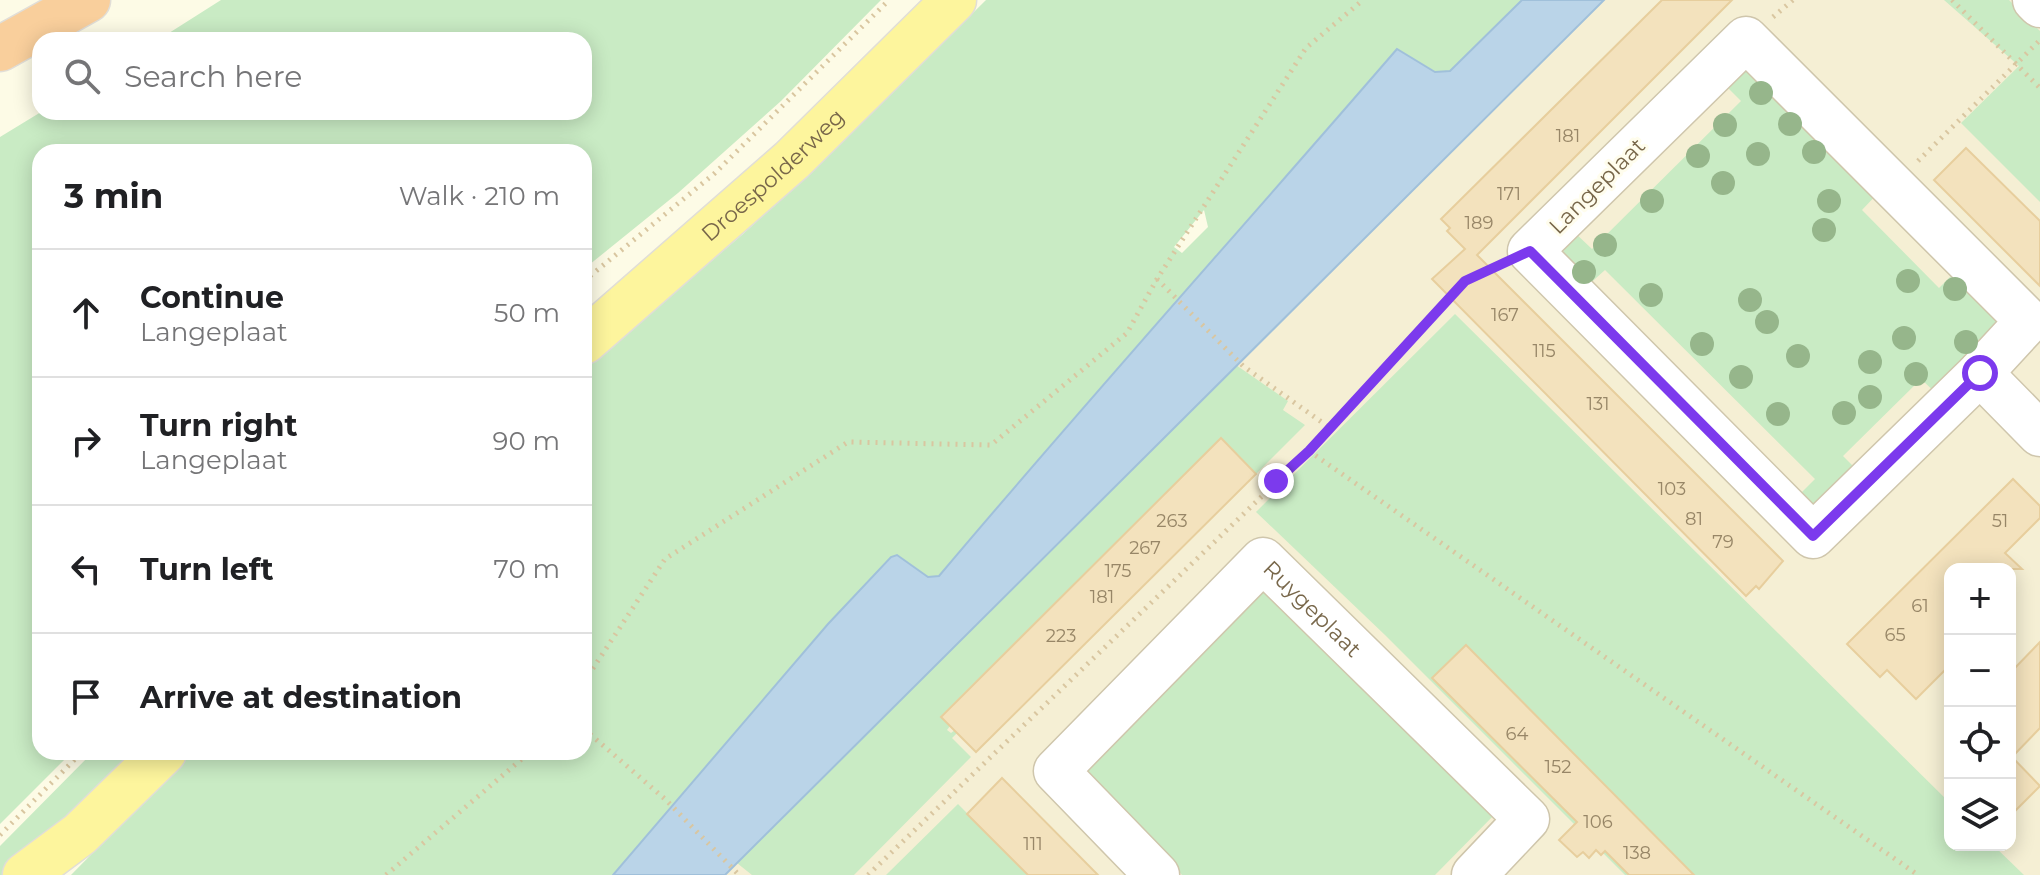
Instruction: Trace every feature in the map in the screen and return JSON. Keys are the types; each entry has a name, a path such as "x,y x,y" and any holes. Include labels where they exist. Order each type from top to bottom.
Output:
{"highway":[{"path":"0,49 88,0"},
{"path":"55,32 103,0"},
{"path":"0,70 32,48"}],"main road":[{"name":"Droespolderweg","path":"592,335 792,160 954,0"},
{"path":"25,875 80,834 156,760"},
{"path":"49,875 80,834"}],"street":[{"path":"2035,0 2040,5"},
{"name":"Langeplaat","path":"1746,39 1893,187 2028,321 1980,373 1813,536 1530,251 1746,39"},
{"path":"1980,373 2040,434"},
{"name":"Ruygeplaat","path":"1157,875 1056,771 1263,560 1527,819 1480,873"}],"path":[{"name":"Droespolderweg","path":"592,274 715,173 889,0"},
{"path":"592,670 665,559 848,442 991,445 1127,333 1157,279 1306,48 1363,0"},
{"path":"1952,0 2040,88"},
{"path":"1893,187 2040,40"},
{"path":"868,875 1309,451 1465,281 1530,251"},
{"path":"1157,279 1243,366 1330,428"},
{"path":"1309,451 1918,875"},
{"path":"592,736 665,799 739,875"},
{"path":"0,835 74,760"},
{"path":"386,875 521,760"}],"shaded area":[{"path":"1563,0 2040,0 2040,875 677,875"}],"green space":[{"path":"221,0 881,0 781,101 678,193 592,263 592,144 32,144 32,760 64,760 0,824 0,137 32,117 32,120 592,120 592,32 171,32"},
{"path":"986,0 1522,0 1451,71 1436,72 1397,49 939,576 928,577 897,555 828,624 613,875 71,875 184,760 592,760 592,363 743,234 843,142","holes":["1204,210 1208,227 1182,253 1174,247"]},
{"path":"1944,0 2009,0 2040,31 2040,202 1961,123 2019,66"},
{"path":"1745,69 1880,191 1862,210 1939,288 1958,269 2002,324 1940,397 1921,379 1843,456 1862,475 1818,508 1795,499 1815,479 1605,270 1585,288 1567,267 1563,256 1573,231 1592,249 1741,101 1722,82"},
{"path":"1455,314 1944,797 1944,851 1999,851 2024,875 1625,875 1385,635 1256,512"},
{"path":"1236,365 1288,401 1283,410 1305,425 1256,474 1220,439 941,716 950,726 947,730 957,733 952,738 971,757 854,875 752,875 737,863 744,854"},
{"path":"1247,559 1498,811 1435,875 1182,875 1063,756"},
{"path":"85,760 125,760 6,875 0,875 0,846"},
{"path":"958,804 1028,875 886,875"}],"water":[{"path":"1522,0 1604,0 725,875 613,875 828,624 891,557 897,555 928,577 939,576 1397,49 1435,72 1450,71"}],"building":[{"path":"1662,0 1732,0 1477,255 1783,561 1759,589 1756,586 1746,596 1432,279 1465,249 1447,231 1450,228 1441,219"},
{"path":"1966,148 2040,221 2040,286 1934,180"},
{"path":"1221,438 1256,474 976,752 941,717"},
{"path":"2013,479 2040,506 2040,518 2005,553 2016,563 1944,563 1944,671 1916,699 1887,670 1880,677 1847,644"},
{"path":"2040,642 2040,728 2016,753 2016,707 2016,667"},
{"path":"1466,645 1694,875 1629,875 1605,851 1601,855 1596,850 1589,858 1583,852 1577,857 1559,840 1577,822 1432,678"},
{"path":"2016,761 2040,786 2016,810"},
{"path":"1002,778 1098,875 1028,875 967,814"}],"route":[{"path":"1276,481 1309,451 1465,281 1530,251 1813,536 1980,373"}]}
